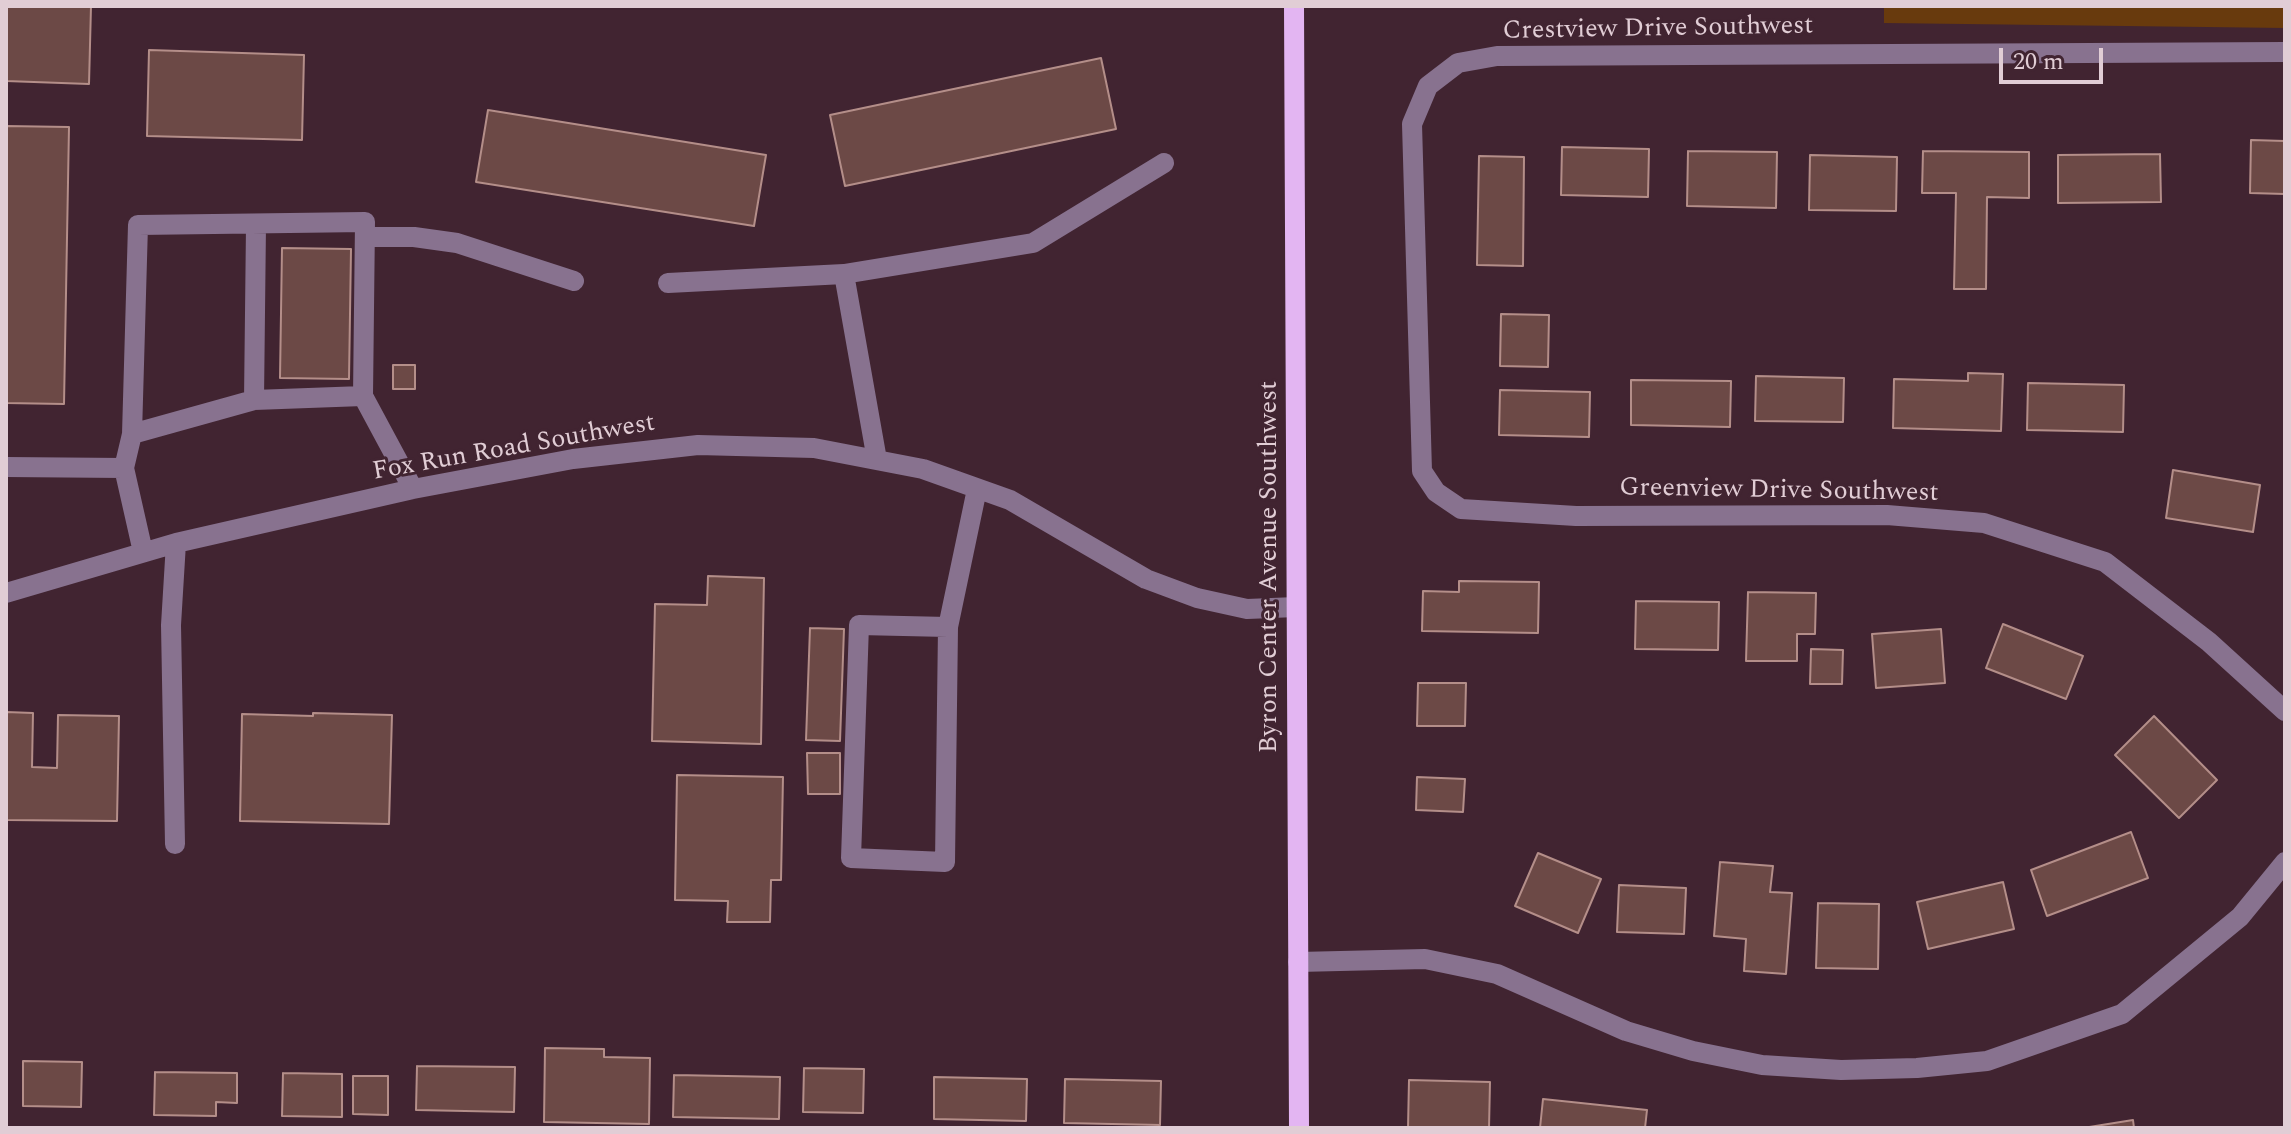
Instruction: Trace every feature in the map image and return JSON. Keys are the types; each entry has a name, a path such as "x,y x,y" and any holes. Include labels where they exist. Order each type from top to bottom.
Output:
{"main road":[{"name":"Byron Center Avenue Southwest","path":"1294,6 1299,1128"}],"street":[{"name":"Crestview Drive Southwest","path":"1422,471 1412,124 1428,86 1458,63 1497,56 2285,52"},
{"path":"668,283 844,274 1033,243 1164,163"},
{"path":"143,552 124,468 132,434 138,225 365,222 363,396 413,489"},
{"path":"254,400 256,225"},
{"path":"365,237 414,237 457,243 574,281"},
{"path":"844,274 877,460"},
{"path":"132,434 254,400 363,396"},
{"name":"Fox Run Road Southwest","path":"6,593 176,543 413,489 573,459 698,445 814,448 923,469 1010,500 1146,579 1197,598 1247,609 1296,607"},
{"path":"6,467 124,468"},
{"name":"Greenview Drive Southwest","path":"1422,471 1436,492 1461,509 1576,516 1887,515 1984,523 2105,562 2209,642 2285,711"},
{"path":"948,627 859,625 851,858 945,862 948,627 977,489"},
{"path":"175,844 171,625 176,543"},
{"path":"1298,962 1425,959 1497,974 1626,1031 1693,1051 1762,1065 1841,1070 1987,1061 2122,1014 2240,917 2285,862"}],"shaded area":[{"path":"1884,6 2285,6 2285,28 1884,23"}],"building":[{"path":"6,6 91,6 89,84 6,81"},
{"path":"149,50 304,55 302,140 147,136"},
{"path":"1101,58 1116,129 845,186 830,115"},
{"path":"488,110 766,155 754,226 476,182"},
{"path":"6,126 69,127 64,404 6,403"},
{"path":"2251,140 2285,141 2285,194 2250,193"},
{"path":"1562,147 1649,149 1648,197 1561,195"},
{"path":"1688,151 1777,152 1776,208 1687,206"},
{"path":"1923,151 2029,152 2029,198 1987,197 1986,289 1954,289 1956,193 1922,193"},
{"path":"2160,154 2161,202 2058,203 2058,155"},
{"path":"1810,155 1897,157 1896,211 1809,210"},
{"path":"1479,156 1524,157 1523,266 1477,265"},
{"path":"282,248 351,249 349,379 280,378"},
{"path":"1501,314 1549,315 1548,367 1500,366"},
{"path":"393,365 415,365 415,389 393,389"},
{"path":"1968,373 2003,374 2001,431 1893,428 1894,379 1968,381"},
{"path":"1756,376 1844,378 1843,422 1755,421"},
{"path":"1631,380 1731,381 1730,427 1631,425"},
{"path":"2028,383 2124,385 2123,432 2027,430"},
{"path":"1500,390 1590,392 1589,437 1499,435"},
{"path":"2173,470 2260,485 2253,532 2166,518"},
{"path":"708,576 764,578 761,744 652,741 655,604 707,605"},
{"path":"1459,581 1539,582 1538,633 1422,631 1423,591 1459,592"},
{"path":"1748,592 1816,593 1815,634 1797,634 1797,661 1746,661"},
{"path":"1636,601 1719,602 1718,650 1635,649"},
{"path":"2003,624 2083,656 2066,699 1986,668"},
{"path":"810,628 844,629 840,741 806,740"},
{"path":"1941,629 1945,683 1876,688 1872,634"},
{"path":"1811,649 1843,650 1842,684 1810,684"},
{"path":"1418,683 1466,683 1465,726 1417,726"},
{"path":"6,712 33,713 32,767 57,768 58,715 119,716 117,821 6,820"},
{"path":"313,713 392,715 389,824 240,821 242,714 313,716"},
{"path":"2154,716 2217,780 2179,818 2115,755"},
{"path":"807,753 840,753 840,794 808,794"},
{"path":"677,775 783,777 781,880 771,880 770,922 727,922 728,901 675,900"},
{"path":"1417,777 1465,779 1463,812 1416,810"},
{"path":"2131,832 2148,878 2047,916 2031,870"},
{"path":"1538,853 1601,879 1578,933 1515,906"},
{"path":"1720,862 1773,866 1770,892 1792,893 1786,974 1744,971 1746,939 1714,936"},
{"path":"2003,882 2014,929 1928,949 1917,902"},
{"path":"1619,885 1686,888 1684,934 1617,932"},
{"path":"1818,903 1879,904 1878,969 1816,968"},
{"path":"545,1048 604,1049 604,1057 650,1058 649,1124 544,1122"},
{"path":"23,1061 82,1062 81,1107 23,1106"},
{"path":"417,1066 515,1067 514,1112 416,1110"},
{"path":"804,1068 864,1069 863,1113 803,1112"},
{"path":"155,1072 237,1073 237,1103 216,1102 216,1116 154,1115"},
{"path":"283,1073 342,1074 342,1117 282,1116"},
{"path":"674,1075 780,1077 779,1119 673,1117"},
{"path":"353,1076 388,1076 388,1115 353,1114"},
{"path":"934,1077 1027,1079 1026,1121 934,1119"},
{"path":"1065,1079 1161,1081 1160,1125 1064,1123"},
{"path":"1409,1080 1490,1082 1489,1128 1408,1128"},
{"path":"1543,1099 1647,1110 1645,1128 1540,1128"},
{"path":"2133,1120 2134,1128 2083,1128"}]}
